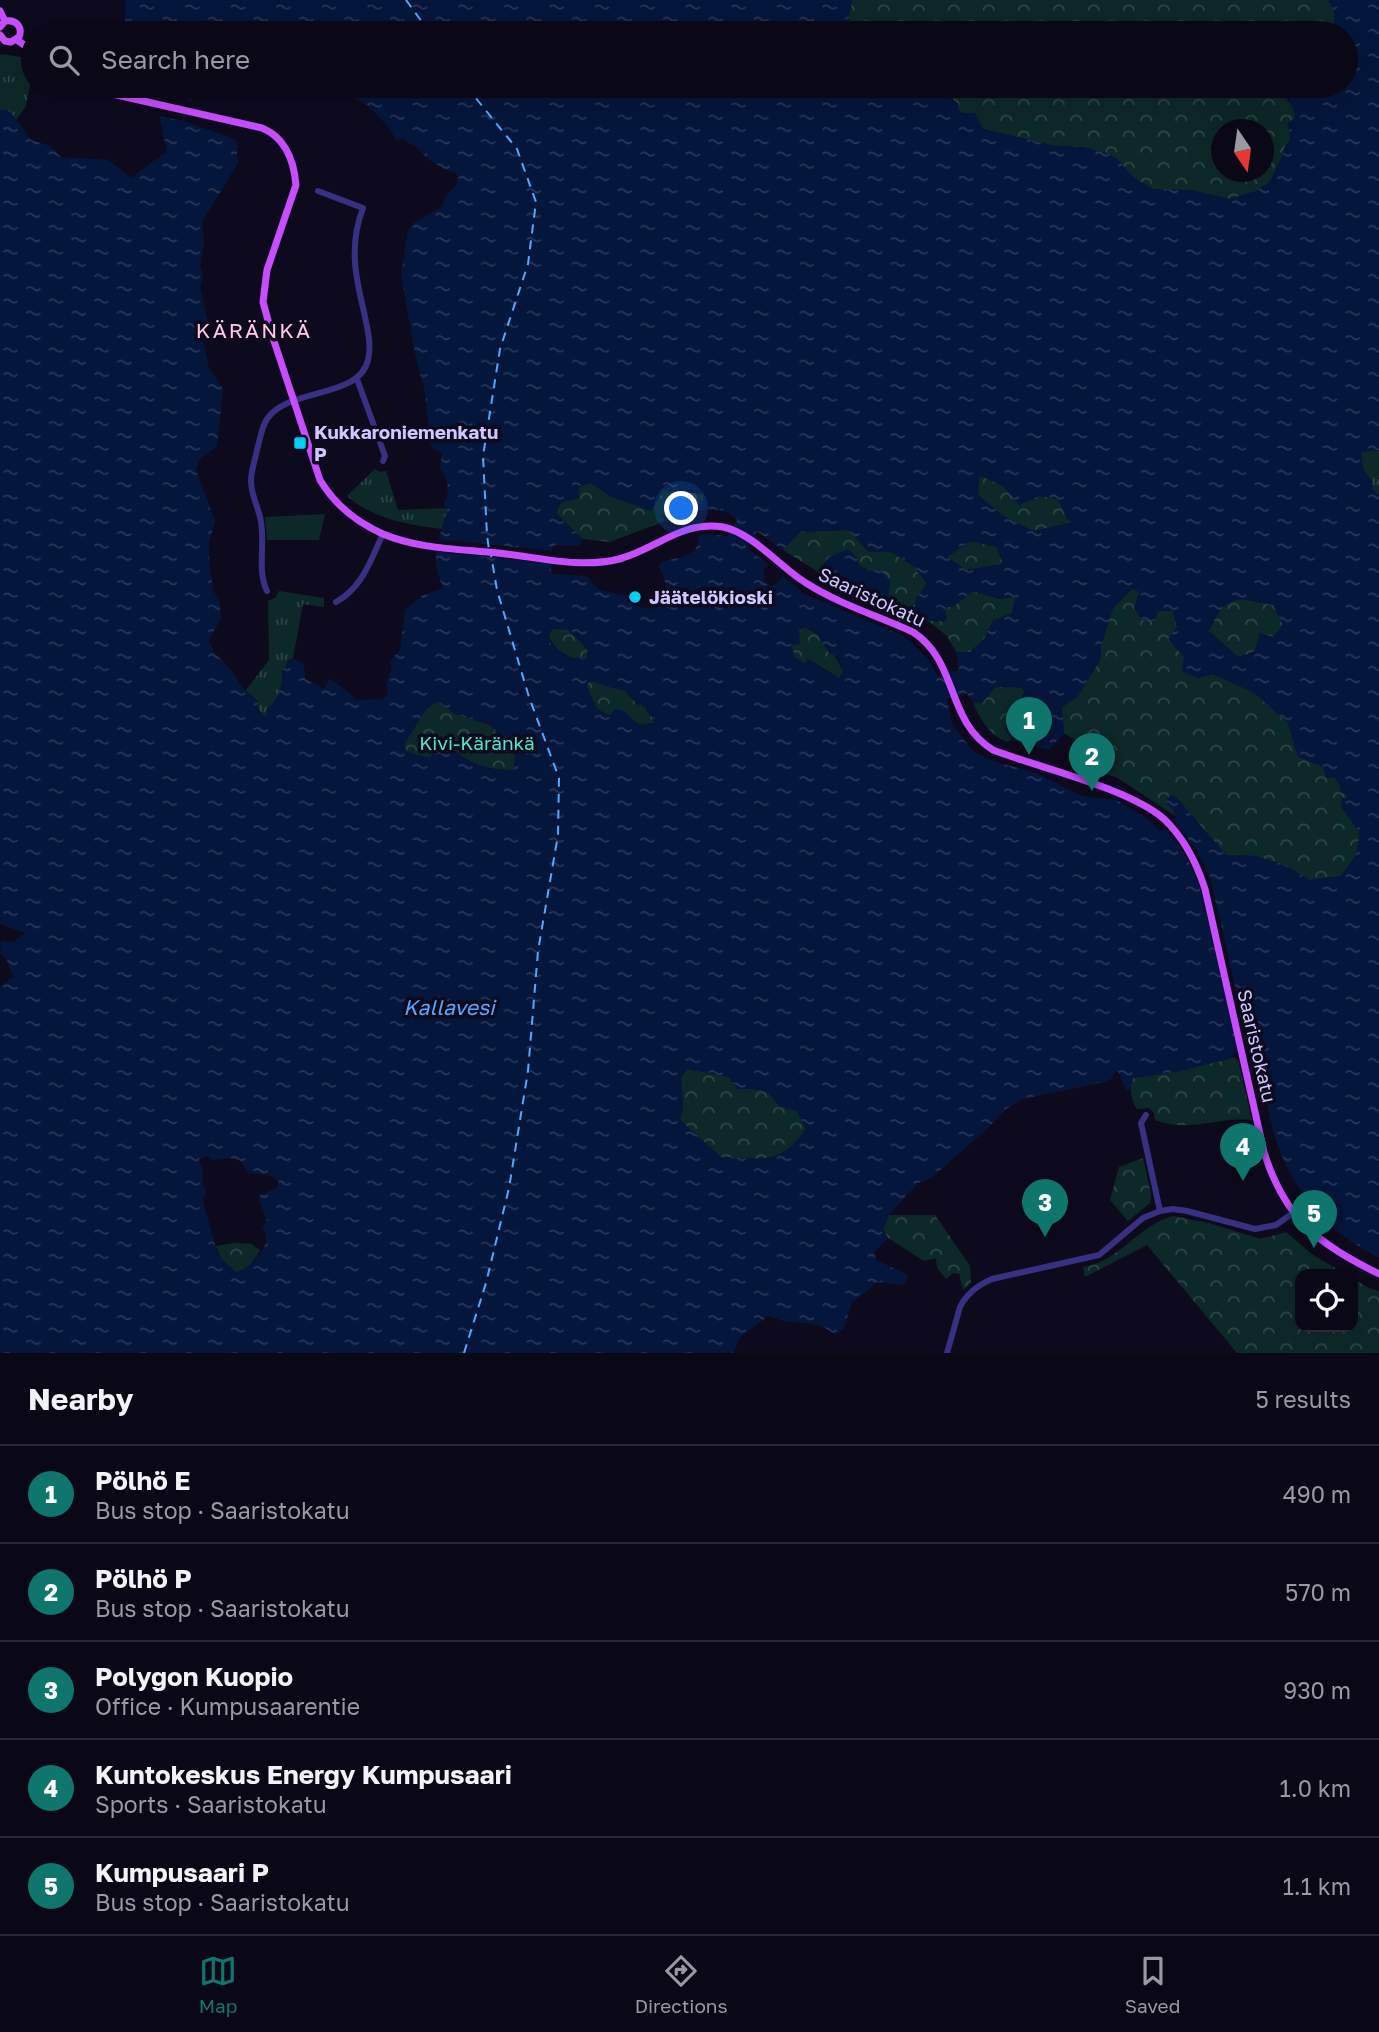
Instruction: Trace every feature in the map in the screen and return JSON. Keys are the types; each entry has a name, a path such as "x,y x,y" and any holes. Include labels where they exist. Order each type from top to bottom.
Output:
{"main road":[{"path":"0,11 3,24 12,21 18,24 20,34 16,40 8,42 0,36"},
{"path":"16,40 21,43"},
{"name":"Saaristokatu","path":"131,98 251,124 270,131 282,141 289,153 295,170 296,185 267,270 263,302 320,480 330,496 349,515 383,534 412,544 581,562 620,559 650,548 676,532 691,527 709,525 727,528 756,545 815,588 927,641 943,666 956,703 970,730 981,743 993,750 1105,789 1136,802 1164,819 1180,838 1200,872 1269,1169 1293,1213 1324,1244 1379,1274"}],"street":[{"path":"267,591 263,584 262,530 251,479 262,428 275,411 294,401 357,379 368,360 370,345 354,262 356,226 363,208 318,191"},
{"path":"357,379 385,456 383,461"},
{"path":"336,602 360,583 383,534"},
{"path":"1146,1115 1141,1123 1160,1211"},
{"path":"947,1353 963,1300 977,1287 992,1279 1099,1255 1143,1218 1160,1211 1187,1211 1255,1229 1276,1225 1293,1213"}],"green space":[{"path":"852,0 1328,0 1334,12 1334,21 849,20"},
{"path":"0,55 21,57 21,72 0,78"},
{"path":"21,72 21,98 28,98 26,106 16,120 7,110 0,110 0,78"},
{"path":"950,98 1287,98 1295,111 1295,118 1290,140 1274,175 1274,119 1211,119 1211,182 1270,182 1253,192 1230,199 1190,190 1154,190 1134,178 1116,158 1083,147 1055,146 983,129 957,109 953,99"},
{"path":"1379,450 1379,495 1372,489 1372,482 1363,469 1361,452"},
{"path":"375,469 386,471 398,510 446,508 448,513 442,529 404,523 380,515 347,496"},
{"path":"979,475 1003,486 1019,505 1039,496 1058,499 1067,519 1074,523 1033,531 1002,515 977,494"},
{"path":"591,483 611,497 661,490 704,494 704,500 695,507 662,515 665,521 610,542 583,539 556,514 569,494"},
{"path":"325,514 319,540 267,540 265,517"},
{"path":"848,530 869,552 891,552 913,566 927,583 916,599 914,613 886,601 889,590 880,570 869,570 859,565 856,556 824,563 820,573 783,550 800,532"},
{"path":"970,541 997,547 1003,564 966,570 947,557"},
{"path":"1132,589 1139,591 1158,610 1173,611 1184,657 1197,678 1212,674 1254,692 1288,723 1298,756 1323,767 1327,778 1334,777 1348,795 1346,799 1343,798 1341,806 1360,833 1356,855 1341,876 1310,880 1284,865 1255,856 1226,855 1176,797 1172,808 1177,817 1116,777 1075,766 1075,740 1064,733 1062,707 1078,696 1100,660 1101,646 1113,608"},
{"path":"279,591 324,598 324,607 303,604 293,658 288,661 277,701 267,709 267,715 264,717 246,690 269,660 268,601 275,598"},
{"path":"973,591 1000,599 1016,597 1012,613 993,621 984,639 970,652 956,652 947,636 926,619 936,622 947,619 944,608 954,606"},
{"path":"1241,599 1274,605 1283,625 1264,646 1238,657 1209,631 1225,606"},
{"path":"803,627 816,634 832,651 843,672 839,678 808,659 805,665 794,657 790,645"},
{"path":"552,628 568,629 588,650 585,660 568,656 558,650 549,635"},
{"path":"591,681 624,690 637,704 646,707 654,723 639,725 622,710 610,716 597,709 586,685"},
{"path":"995,687 1022,688 1025,692 1005,728 1012,740 1008,742 987,727 973,703 983,702"},
{"name":"Kivi-Käränkä","path":"438,701 455,714 490,725 515,755 514,770 494,769 478,764 446,744 429,758 407,752 403,745 426,709"},
{"path":"1233,1057 1238,1060 1252,1120 1191,1125 1167,1124 1155,1120 1154,1113 1149,1108 1137,1109 1135,1106 1131,1090 1133,1078 1175,1072"},
{"path":"688,1069 729,1077 738,1089 758,1089 767,1093 780,1107 797,1111 806,1129 787,1150 769,1158 721,1157 680,1120 683,1107 681,1077"},
{"path":"1143,1158 1151,1194 1150,1203 1128,1221 1110,1200 1119,1167"},
{"path":"889,1215 935,1215 970,1266 971,1283 963,1290 959,1274 953,1273 946,1279 937,1268 936,1258 924,1261 888,1238 883,1229"},
{"path":"1173,1216 1209,1223 1261,1239 1286,1232 1313,1255 1337,1269 1295,1269 1295,1332 1358,1332 1358,1282 1379,1291 1379,1353 1237,1353 1147,1245 1085,1277 1083,1267 1107,1258 1161,1221"},
{"path":"251,1244 260,1250 251,1264 236,1272 221,1259 216,1246"}],"water":[{"path":"125,0 852,0 849,21 125,20"},
{"name":"Kallavesi","path":"1328,0 1379,0 1379,450 1361,452 1363,469 1372,483 1372,489 1379,495 1379,1257 1328,1223 1291,1175 1275,1137 1258,1051 1252,1048 1236,1052 1230,1059 1175,1072 1133,1078 1130,1090 1126,1091 1116,1071 1111,1079 1104,1082 1023,1099 1006,1109 931,1178 918,1183 889,1215 883,1229 888,1238 874,1252 876,1260 908,1275 904,1285 877,1282 852,1303 844,1328 837,1334 817,1325 768,1316 740,1337 733,1353 0,1353 0,986 13,977 6,958 0,953 1,941 14,942 25,933 0,924 0,110 7,110 12,114 31,140 50,146 61,157 108,160 131,178 167,151 159,116 183,121 235,139 239,161 202,222 204,244 200,287 210,332 203,341 209,368 223,389 217,446 200,459 196,470 215,521 209,543 209,557 213,591 219,599 221,618 209,640 216,654 258,702 257,710 264,717 279,692 282,670 293,658 304,664 305,679 324,689 329,679 355,700 381,699 388,695 386,682 392,669 390,661 400,650 405,610 423,595 443,587 436,551 448,513 444,504 448,486 440,469 442,453 431,447 424,387 416,359 401,275 408,231 414,223 443,206 457,178 456,173 435,164 405,139 396,140 384,122 355,98 948,98 959,104 958,109 963,113 975,113 983,129 1055,146 1083,147 1107,153 1116,158 1134,178 1154,189 1190,190 1230,199 1274,182 1274,173 1290,140 1288,123 1295,118 1288,98 1358,98 1358,21 1334,21","holes":["980,475 1003,486 1019,505 1039,496 1058,499 1067,519 1073,522 1033,531 1002,515 978,495","591,483 611,497 651,511 662,490 695,490 704,494 704,500 695,507 661,515 665,521 712,509 730,514 737,520 728,536 702,534 691,553 661,563 659,566 670,595 666,603 651,609 639,607 624,595 599,590 587,576 554,574 551,571 552,549 555,545 579,546 583,539 556,513 559,503 579,498 579,486","848,530 869,552 891,552 913,566 927,583 916,599 914,613 926,619 944,622 947,619 945,608 954,606 973,591 1000,599 1015,597 1012,613 993,621 984,639 971,652 956,652 959,667 957,671 938,676 928,659 904,636 806,595 783,576 776,584 770,586 765,583 763,571 768,565 748,548 757,531 783,550 800,532","970,541 997,547 1003,564 966,570 947,557","1132,589 1139,592 1134,608 1142,620 1155,621 1158,611 1173,611 1177,627 1168,639 1184,657 1182,671 1197,678 1213,674 1254,693 1288,723 1298,757 1323,767 1327,778 1334,777 1340,785 1340,792 1347,795 1346,799 1342,797 1341,806 1360,833 1356,855 1341,876 1310,880 1285,865 1255,856 1226,855 1176,797 1171,795 1166,803 1177,817 1163,831 1159,831 1149,820 1117,800 1082,796 1036,773 993,761 973,751 952,725 947,699 967,693 973,703 983,702 995,687 1022,688 1024,692 1020,704 1007,714 1005,728 1012,740 1049,750 1064,733 1062,707 1078,696 1100,660 1101,646 1113,608","1241,599 1273,605 1283,625 1274,637 1260,633 1254,653 1238,657 1209,631 1225,606","803,627 815,631 829,653 838,657 843,672 839,678 808,658 805,664 795,657 791,645 800,644 799,635","552,629 568,630 588,649 585,660 579,656 574,660 551,644 549,635","591,681 624,690 638,704 646,707 654,723 639,725 622,710 615,709 609,716 597,709 586,685","437,701 455,714 490,725 515,755 514,770 494,769 477,764 446,744 428,758 407,752 404,745 426,709","688,1069 729,1077 738,1089 758,1089 771,1096 780,1107 797,1111 806,1129 787,1150 769,1158 721,1157 680,1120 683,1107 681,1077","207,1156 212,1160 239,1160 249,1173 269,1175 279,1181 277,1188 258,1196 267,1221 262,1227 267,1241 255,1260 241,1271 236,1272 218,1255 203,1202 206,1191 199,1159"]},
{"path":"848,549 856,556 859,565 869,570 880,570 890,580 886,601 880,601 826,575 824,563 829,557"}],"pier":[{"path":"433,539 555,551 555,564 432,551"},
{"path":"1172,817 1196,849 1210,877 1250,1052 1239,1055 1202,893 1186,855 1163,826"}],"waterway":[{"path":"183,121 185,117"}],"ferry route":[{"path":"406,0 421,21"},
{"path":"476,98 517,149 536,202 528,264 500,349 483,456 489,550"},
{"path":"464,1353 486,1283 509,1188 528,1071 538,951 558,835 559,778 529,697 497,590 491,555"}],"place":[{"name":"Kukkaroniemenkatu P","path":"300,443"},
{"name":"Jäätelökioski","path":"635,597"},
{"name":"Pölhö E","path":"1029,755"},
{"name":"Pölhö P","path":"1092,791"},
{"name":"Kuntokeskus Energy Kumpusaari","path":"1243,1181"},
{"name":"Polygon Kuopio","path":"1045,1237"},
{"name":"Kumpusaari P","path":"1314,1248"}],"district":[{"name":"KÄRÄNKÄ","path":"254,331"}]}
